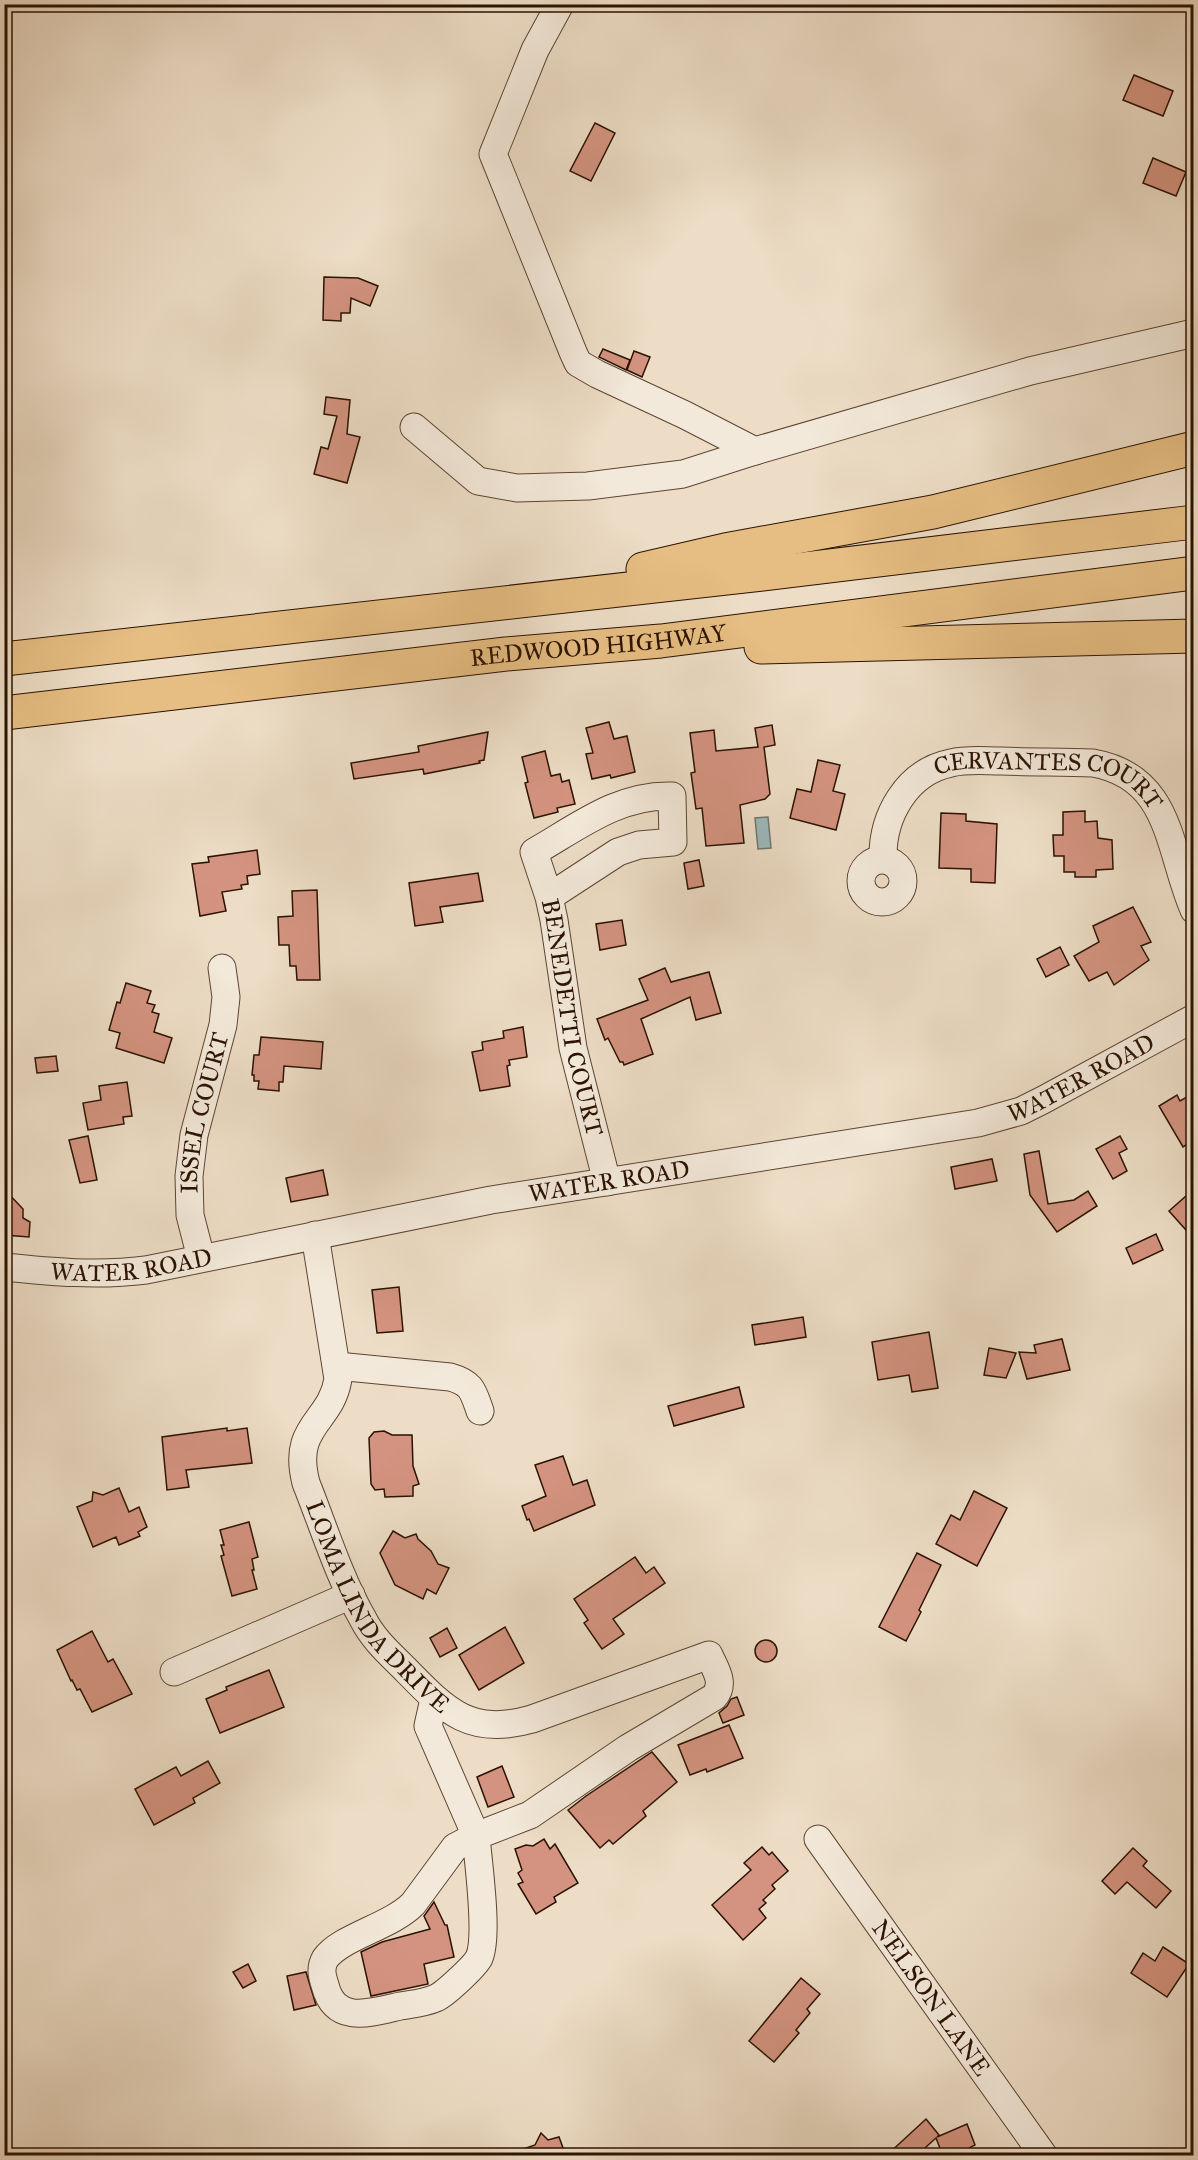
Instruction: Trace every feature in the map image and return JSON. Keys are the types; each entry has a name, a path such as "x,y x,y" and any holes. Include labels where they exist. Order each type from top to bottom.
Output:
{"highway":[{"path":"478,606 725,550 933,512 1194,448"},
{"path":"4,659 1194,522"},
{"name":"REDWOOD HIGHWAY","path":"4,713 507,654 661,641 1194,573"},
{"path":"661,641 758,647 1194,636"}],"street":[{"path":"560,4 535,50 493,154 573,352 578,363 597,374 755,451"},
{"path":"414,427 478,481 517,488 588,486 683,474 1030,371 1194,333"},
{"name":"CERVANTES COURT","path":"883,859 886,825 892,809 914,782 937,767 963,761 1093,763 1127,774 1152,797 1165,824 1178,869 1194,910"},
{"name":"BENEDETTI COURT","path":"549,897 618,852 639,845 673,842 672,796 635,799 609,809 534,852 549,897 573,1048 607,1182"},
{"name":"ISSEL COURT","path":"201,1258 190,1215 189,1176 194,1135 224,1025 226,997 222,968"},
{"name":"WATER ROAD","path":"4,1267 78,1274 146,1270 491,1200 925,1133 1000,1118 1043,1100 1194,1018"},
{"name":"LOMA LINDA DRIVE","path":"315,1234 337,1366 337,1388 306,1436 302,1459 303,1470 306,1483 351,1595 363,1620 377,1641 447,1710 470,1720 494,1725 508,1725 532,1719 709,1655 720,1685 714,1697 628,1748 538,1810 476,1836"},
{"path":"337,1366 463,1380 472,1389 480,1411"},
{"path":"174,1672 351,1595"},
{"path":"434,1699 428,1726 476,1836 483,1922 479,1957 474,1965 434,1999 360,2014 336,2006 327,1994 322,1976 323,1965 332,1951 394,1920 405,1912 455,1847 476,1836"},
{"name":"NELSON LANE","path":"818,1839 1044,2156"}],"water":[{"path":"768,817 771,848 758,849 755,818"}],"building":[{"path":"1134,75 1173,91 1163,116 1123,100"},
{"path":"595,123 615,133 591,181 570,171"},
{"path":"1153,158 1186,172 1176,196 1143,183"},
{"path":"324,277 358,278 378,286 370,306 351,298 350,313 341,313 341,321 323,320"},
{"path":"603,349 630,360 626,370 599,357"},
{"path":"634,351 650,357 642,377 627,370"},
{"path":"326,397 350,400 347,434 360,437 347,483 314,474 321,447 328,449 337,416 324,414"},
{"path":"609,722 614,739 627,736 635,772 611,778 610,775 592,779 586,754 593,753 586,728"},
{"path":"772,725 775,745 764,747 770,794 765,799 740,805 744,843 706,846 702,808 696,809 691,773 695,772 690,733 714,730 716,751 758,747 755,728"},
{"path":"488,732 484,760 479,761 480,763 424,774 423,769 354,779 351,763 419,752 418,746"},
{"path":"545,751 551,776 560,774 562,782 569,780 575,804 557,808 558,812 534,818 525,783 528,782 522,757"},
{"path":"818,760 840,765 833,791 845,794 836,830 790,818 797,789 811,792"},
{"path":"1085,811 1085,822 1097,821 1098,838 1112,840 1113,869 1096,870 1096,877 1075,877 1075,872 1064,872 1064,856 1054,856 1053,835 1063,835 1063,812"},
{"path":"941,813 966,814 966,821 997,824 995,883 971,882 971,869 939,868"},
{"path":"257,850 260,874 247,876 248,884 241,885 242,889 222,892 226,911 200,916 192,864 209,862 208,857"},
{"path":"699,860 704,886 688,889 684,863"},
{"path":"478,873 483,901 440,907 443,922 415,926 409,883"},
{"path":"317,890 320,980 297,980 296,966 290,966 289,945 279,945 278,917 293,916 292,891"},
{"path":"1133,907 1151,942 1141,946 1149,960 1114,985 1107,972 1089,981 1074,956 1099,942 1093,926"},
{"path":"622,920 626,945 600,950 596,924"},
{"path":"1060,947 1069,965 1046,977 1037,959"},
{"path":"665,968 671,982 709,972 721,1013 696,1020 690,997 641,1019 653,1054 624,1065 620,1062 608,1038 605,1040 597,1019 648,1000 639,979"},
{"path":"126,983 151,991 147,1003 155,1005 152,1012 159,1014 154,1032 172,1038 164,1063 116,1048 120,1033 109,1030 117,1002 120,1003"},
{"path":"523,1027 527,1057 509,1060 510,1065 507,1066 510,1086 480,1091 472,1052 483,1050 482,1042 504,1038 503,1031"},
{"path":"261,1037 323,1042 321,1069 284,1066 283,1082 279,1082 279,1091 258,1089 259,1081 254,1081 254,1075 252,1075 254,1055 259,1055"},
{"path":"56,1056 58,1071 37,1073 35,1058"},
{"path":"127,1082 132,1116 123,1117 124,1124 88,1130 83,1103 101,1100 99,1086"},
{"path":"1194,1093 1194,1140 1183,1147 1159,1106 1177,1095 1180,1101"},
{"path":"88,1136 97,1180 80,1183 69,1140"},
{"path":"1120,1136 1127,1149 1119,1153 1127,1171 1113,1179 1096,1149"},
{"path":"1039,1151 1048,1204 1074,1200 1088,1191 1097,1206 1057,1232 1030,1195 1024,1154"},
{"path":"992,1159 997,1181 955,1189 951,1167"},
{"path":"323,1170 328,1195 291,1202 286,1178"},
{"path":"4,1189 23,1209 23,1218 30,1222 29,1237 4,1235"},
{"path":"1194,1189 1194,1239 1169,1211"},
{"path":"1156,1234 1163,1250 1133,1264 1126,1248"},
{"path":"399,1287 403,1331 377,1333 372,1290"},
{"path":"803,1317 806,1337 755,1345 752,1325"},
{"path":"929,1332 938,1388 912,1392 909,1375 878,1380 872,1342"},
{"path":"1062,1339 1070,1370 1027,1379 1019,1352 1036,1353 1034,1345"},
{"path":"989,1348 1016,1353 1006,1378 984,1375"},
{"path":"739,1387 744,1407 674,1426 668,1406"},
{"path":"227,1428 227,1431 247,1428 252,1463 186,1470 189,1487 167,1490 162,1437"},
{"path":"384,1431 392,1435 412,1435 413,1466 419,1484 413,1486 413,1496 385,1497 384,1489 375,1490 371,1484 369,1438 374,1432"},
{"path":"563,1456 573,1485 587,1480 595,1505 534,1531 522,1506 546,1496 535,1465"},
{"path":"119,1488 129,1512 139,1507 147,1527 138,1532 140,1536 119,1545 116,1537 93,1547 77,1507 92,1501 93,1492 103,1495"},
{"path":"974,1491 1007,1508 977,1566 936,1544 951,1515 960,1520"},
{"path":"249,1522 258,1557 252,1559 254,1570 252,1570 257,1589 232,1596 221,1556 224,1555 221,1545 224,1545 220,1530"},
{"path":"393,1531 405,1538 416,1534 418,1539 431,1551 438,1564 449,1568 436,1594 427,1589 423,1599 395,1585 380,1553"},
{"path":"917,1553 941,1565 906,1641 879,1627"},
{"path":"635,1557 646,1573 654,1567 665,1583 613,1619 624,1634 602,1649 584,1623 588,1620 574,1599"},
{"path":"505,1627 524,1663 479,1690 459,1655"},
{"path":"447,1628 457,1648 440,1657 430,1638"},
{"path":"92,1631 108,1662 113,1659 132,1694 92,1712 80,1689 77,1690 71,1681 57,1650"},
{"path":"766,1640 774,1643 777,1651 774,1659 766,1662 758,1659 755,1651 758,1643"},
{"path":"269,1670 284,1707 220,1733 206,1699 227,1690 226,1687"},
{"path":"737,1697 744,1715 723,1723 719,1713 731,1699"},
{"path":"729,1725 743,1758 707,1772 706,1769 690,1775 678,1745"},
{"path":"652,1752 677,1782 643,1811 646,1816 613,1844 609,1840 600,1848 568,1810"},
{"path":"208,1761 220,1783 193,1798 195,1803 154,1825 135,1789 176,1767 181,1776"},
{"path":"502,1766 514,1797 488,1807 477,1777"},
{"path":"544,1839 550,1849 555,1844 578,1883 554,1897 556,1902 536,1914 518,1884 523,1882 518,1873 522,1870 515,1849 526,1845 533,1846"},
{"path":"762,1847 769,1855 772,1852 788,1871 772,1885 775,1889 763,1900 766,1903 759,1909 766,1918 743,1940 712,1905 751,1870 744,1863"},
{"path":"1133,1848 1147,1861 1143,1866 1171,1891 1156,1908 1127,1882 1115,1894 1102,1881"},
{"path":"434,1902 447,1925 454,1957 424,1964 428,1984 371,1996 361,1952 382,1942 430,1929 424,1916"},
{"path":"1163,1947 1189,1964 1167,1997 1131,1973 1143,1953 1155,1961"},
{"path":"248,1964 256,1981 243,1988 233,1972"},
{"path":"306,1972 316,2005 294,2010 287,1976"},
{"path":"801,1978 820,1994 807,2009 810,2013 796,2030 799,2033 774,2062 749,2041"},
{"path":"926,2119 939,2135 937,2137 967,2124 975,2145 969,2148 972,2156 943,2156 936,2138 916,2156 886,2156"},
{"path":"541,2133 548,2140 559,2137 566,2156 513,2156 512,2153 535,2145"}]}
